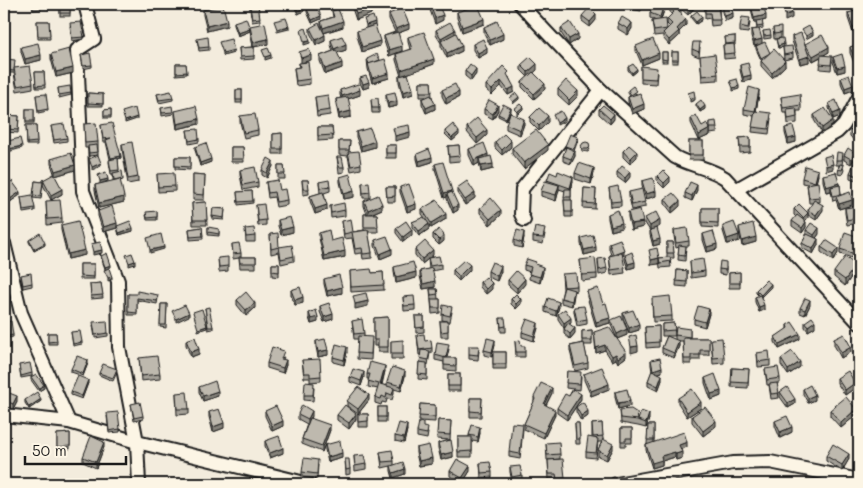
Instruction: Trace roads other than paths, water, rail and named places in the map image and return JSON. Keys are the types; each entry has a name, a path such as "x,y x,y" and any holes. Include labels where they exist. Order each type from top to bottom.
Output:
{"street":[{"path":"85,4 94,39 78,50 83,191 118,281 119,347 137,442 139,484"},
{"path":"520,4 601,90 675,157 688,164 718,173 737,189 859,323"},
{"path":"524,220 521,214 522,189 601,90"},
{"path":"737,189 837,132 844,125 859,97"},
{"path":"4,243 22,313 69,422"},
{"path":"4,415 69,422 137,442 309,484"},
{"path":"616,484 733,463 749,462 770,462 859,480"}]}
